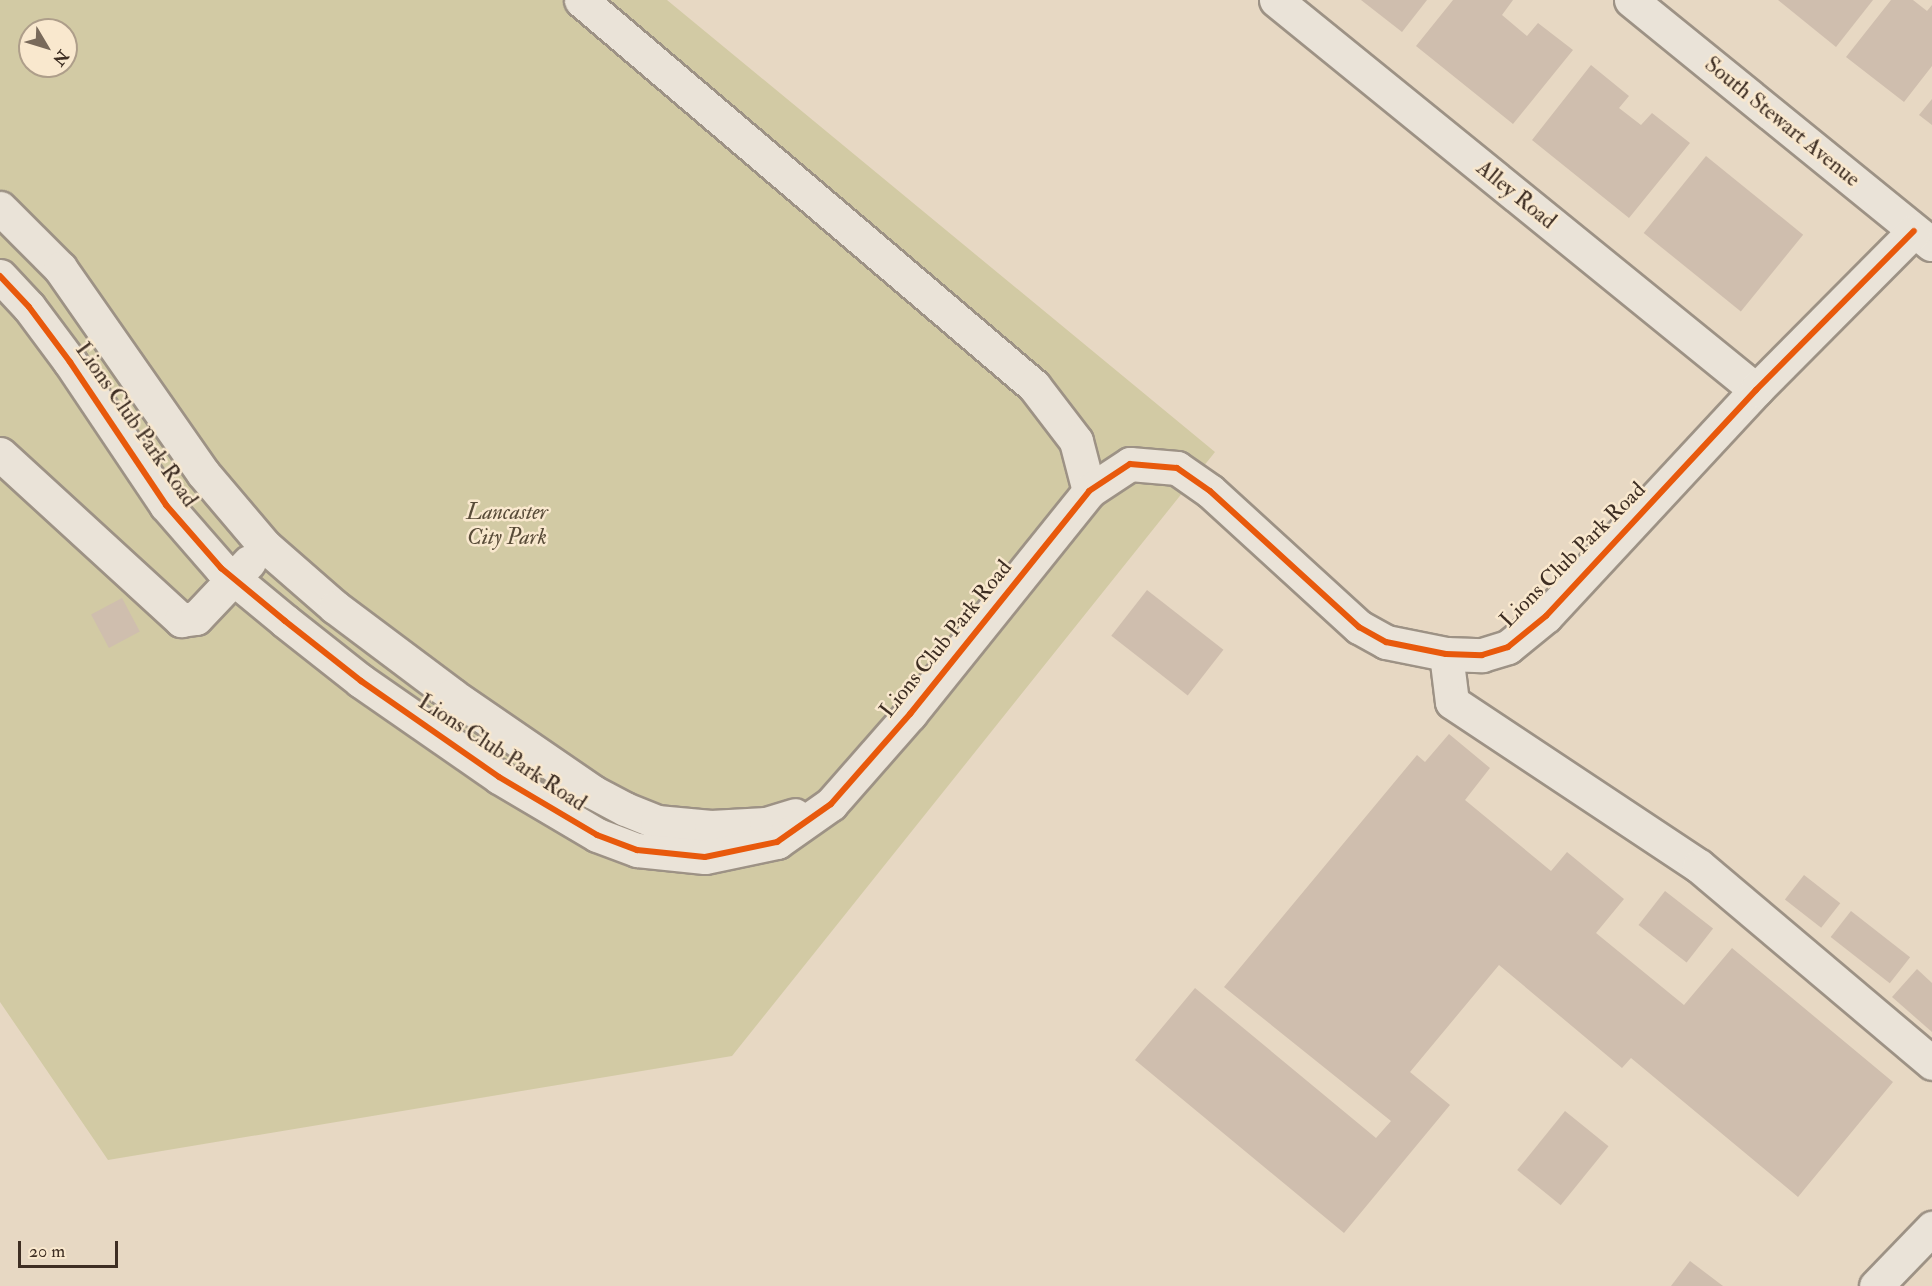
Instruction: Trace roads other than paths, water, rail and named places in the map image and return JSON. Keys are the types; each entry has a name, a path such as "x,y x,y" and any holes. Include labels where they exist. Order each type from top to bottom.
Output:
{"street":[{"path":"582,0 1034,386 1077,441 1089,491"},
{"name":"Alley Road","path":"1276,0 1756,390"},
{"name":"South Stewart Avenue","path":"1631,0 1923,238"},
{"name":"Lions Club Park Road","path":"0,208 60,268 203,473 265,546 312,588 452,695 593,792 657,822 711,827 766,824 831,804"},
{"name":"Lions Club Park Road","path":"0,276 29,307 70,362 166,505 232,577 285,621 361,681 499,777 597,836 637,850 672,856 705,857 777,842 831,804 910,714 1089,491 1130,464 1177,468 1210,491 1359,627 1386,642 1446,654 1498,652 1546,616 1756,390 1923,238"},
{"path":"0,454 181,620 196,618 232,577 265,546"},
{"path":"285,621 312,588"},
{"path":"1446,654 1452,702 1699,866 1932,1063"},
{"path":"499,777 524,744"},
{"path":"1876,1286 1932,1228"}],"park label":[{"name":"Lancaster City Park","path":"507,524"}]}
